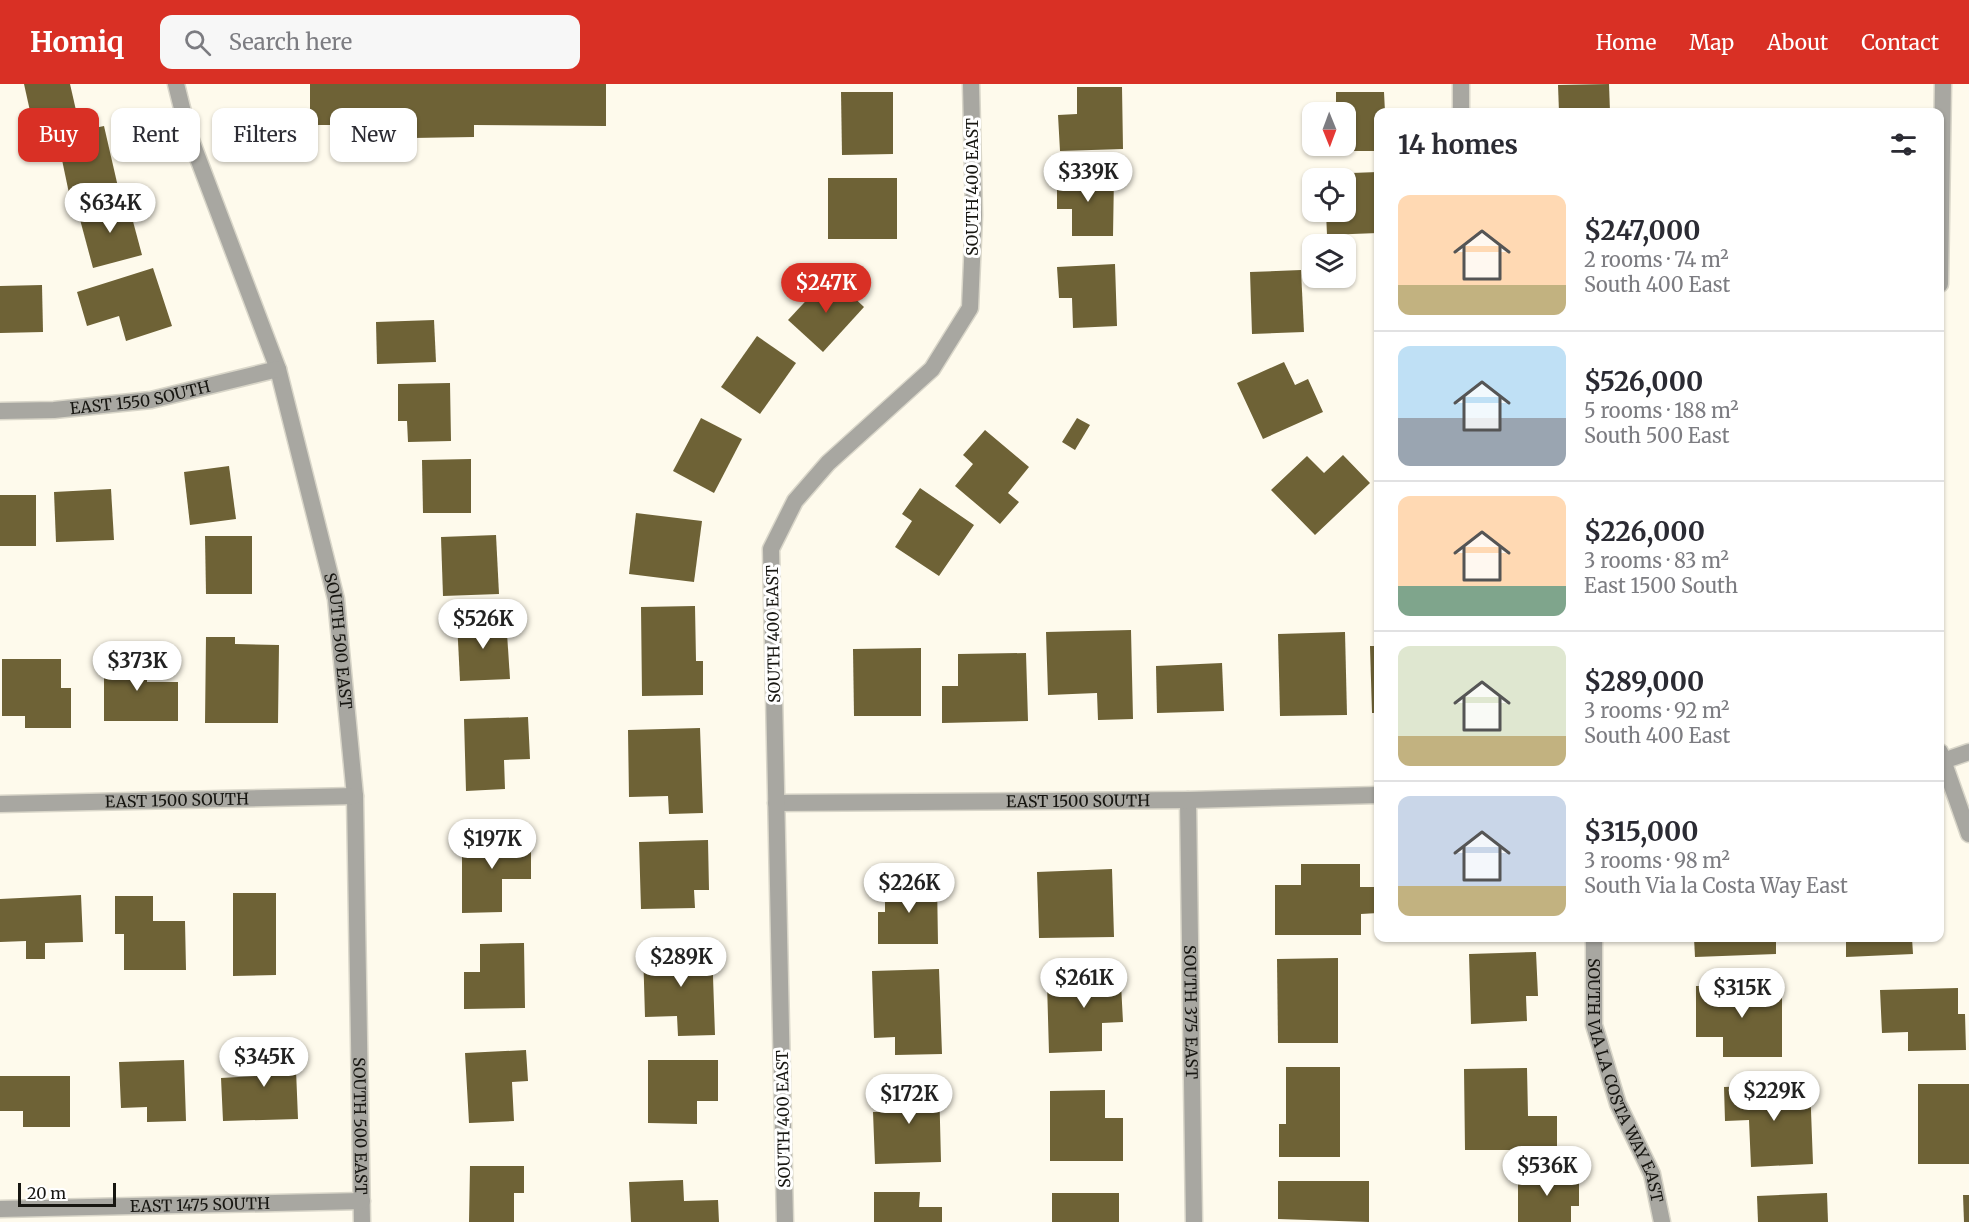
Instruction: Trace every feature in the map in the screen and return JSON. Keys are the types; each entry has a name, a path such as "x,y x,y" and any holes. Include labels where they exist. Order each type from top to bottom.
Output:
{"street":[{"name":"SOUTH 500 EAST","path":"176,84 188,132 279,369 336,599 355,796 362,1222"},
{"name":"SOUTH 400 EAST","path":"785,1222 771,549 795,501 828,463 932,369 970,308 974,214 971,84"},
{"path":"1461,84 1461,108"},
{"path":"1943,84 1943,108"},
{"name":"EAST 1550 SOUTH","path":"0,411 54,410 151,400 279,369"},
{"path":"1944,758 1969,752"},
{"path":"1944,769 1969,834"},
{"name":"EAST 1500 SOUTH","path":"776,802 1188,800 1374,795"},
{"name":"EAST 1500 SOUTH","path":"0,804 355,796"},
{"name":"SOUTH 375 EAST","path":"1188,800 1194,1222"},
{"name":"SOUTH VIA LA COSTA WAY EAST","path":"1594,942 1594,1025 1618,1104 1652,1174 1662,1222"},
{"name":"EAST 1475 SOUTH","path":"0,1209 362,1202"}],"building":[{"path":"24,84 70,84 75,108 29,108"},
{"path":"310,84 606,84 606,126 474,125 474,137 417,138 417,108 330,108 330,125 318,125 318,108 310,108"},
{"path":"1609,84 1610,108 1559,108 1558,85"},
{"path":"1077,87 1122,87 1123,149 1060,151 1058,115 1077,114"},
{"path":"841,92 893,92 893,154 842,155"},
{"path":"1336,92 1384,92 1385,108 1374,108 1374,151 1356,151 1356,102 1336,102"},
{"path":"104,126 118,187 70,198 62,162 99,162 99,127"},
{"path":"1374,172 1374,233 1327,234 1326,222 1356,222 1356,173"},
{"path":"1057,175 1114,175 1113,236 1072,236 1072,209 1057,209"},
{"path":"828,178 897,178 897,239 828,239"},
{"path":"127,199 142,255 93,268 78,212"},
{"path":"1115,264 1117,326 1073,328 1072,298 1059,298 1057,267"},
{"path":"153,268 172,326 126,341 119,316 87,326 77,292"},
{"path":"1301,270 1304,332 1252,334 1250,272"},
{"path":"830,275 864,307 823,352 788,320"},
{"path":"42,285 43,332 0,333 0,286"},
{"path":"434,320 436,362 377,364 376,322"},
{"path":"757,336 796,363 760,414 721,387"},
{"path":"1284,362 1295,385 1308,379 1323,412 1263,439 1237,383"},
{"path":"450,383 451,441 408,442 407,421 398,421 398,384"},
{"path":"701,418 742,439 714,493 673,471"},
{"path":"1077,418 1090,425 1075,450 1062,442"},
{"path":"985,430 1029,467 1008,493 1019,502 1000,524 955,486 973,464 963,455"},
{"path":"1343,455 1370,483 1315,535 1271,490 1307,456 1324,473"},
{"path":"471,459 471,513 423,513 422,460"},
{"path":"229,466 236,519 190,525 184,472"},
{"path":"920,488 974,525 939,576 895,547 912,521 902,514"},
{"path":"111,489 114,540 56,542 54,492"},
{"path":"0,495 36,495 36,546 0,546"},
{"path":"636,513 702,521 694,582 629,574"},
{"path":"496,535 499,594 443,596 441,537"},
{"path":"205,536 252,536 252,594 206,594"},
{"path":"695,606 696,661 703,661 703,695 642,696 641,607"},
{"path":"506,618 510,679 460,681 457,621"},
{"path":"1131,630 1133,719 1098,720 1097,693 1048,695 1046,632"},
{"path":"1345,632 1347,715 1280,716 1278,634"},
{"path":"206,637 235,637 235,644 279,645 278,723 205,723"},
{"path":"1370,646 1374,646 1374,713 1372,713"},
{"path":"921,648 921,716 854,716 853,649"},
{"path":"1026,653 1028,721 942,723 942,686 958,686 958,654"},
{"path":"104,656 147,656 147,682 178,682 178,721 104,721"},
{"path":"2,659 61,659 61,688 71,688 71,728 25,728 25,716 2,716"},
{"path":"1222,663 1224,711 1157,713 1156,666"},
{"path":"528,717 530,759 504,760 505,789 466,791 464,719"},
{"path":"700,728 703,813 669,814 668,796 629,797 628,730"},
{"path":"462,838 531,838 531,879 502,879 502,912 462,913"},
{"path":"708,840 709,890 694,890 695,908 641,909 639,842"},
{"path":"1301,864 1360,864 1360,887 1374,887 1374,913 1361,914 1361,935 1275,935 1275,885 1301,885"},
{"path":"1112,869 1114,937 1039,938 1037,872"},
{"path":"885,881 937,881 938,944 878,944 878,912 885,912"},
{"path":"233,893 276,893 276,975 233,976"},
{"path":"81,895 83,942 45,943 45,959 26,959 26,941 0,942 0,899"},
{"path":"115,896 153,896 153,921 185,921 186,970 124,970 124,934 115,934"},
{"path":"1694,942 1776,942 1776,954 1695,957"},
{"path":"1846,942 1912,942 1913,954 1846,957"},
{"path":"524,943 525,1008 464,1009 464,972 480,972 480,944"},
{"path":"712,947 715,1035 678,1036 677,1016 645,1017 643,949"},
{"path":"1536,952 1538,996 1526,996 1527,1021 1471,1024 1469,954"},
{"path":"1338,958 1338,1043 1278,1043 1277,959"},
{"path":"1120,965 1123,1022 1102,1023 1102,1051 1049,1053 1047,983 1079,982 1078,967"},
{"path":"939,969 942,1054 895,1055 895,1037 874,1038 872,971"},
{"path":"1696,986 1782,987 1782,1057 1723,1057 1723,1037 1696,1037"},
{"path":"1958,988 1958,1014 1965,1014 1966,1050 1908,1051 1908,1032 1882,1033 1880,990"},
{"path":"295,1045 298,1119 223,1121 221,1078 257,1076 256,1046"},
{"path":"526,1050 528,1081 512,1082 514,1121 469,1123 465,1053"},
{"path":"184,1060 186,1121 147,1122 147,1107 121,1108 119,1062"},
{"path":"648,1060 718,1060 718,1101 697,1101 697,1124 648,1123"},
{"path":"1286,1067 1340,1067 1340,1157 1279,1157 1279,1124 1286,1124"},
{"path":"1527,1068 1528,1116 1557,1116 1557,1150 1465,1150 1464,1069"},
{"path":"0,1076 70,1076 70,1127 23,1127 23,1111 0,1111"},
{"path":"939,1082 941,1162 875,1164 873,1112 886,1112 886,1084"},
{"path":"1810,1084 1813,1164 1751,1167 1749,1120 1725,1121 1724,1087"},
{"path":"1918,1084 1969,1084 1969,1164 1918,1164"},
{"path":"1105,1090 1105,1118 1123,1118 1123,1161 1050,1161 1050,1091"},
{"path":"470,1166 524,1166 524,1193 514,1193 514,1222 469,1222"},
{"path":"1579,1173 1579,1206 1571,1206 1571,1222 1518,1222 1518,1174"},
{"path":"683,1180 684,1201 718,1200 719,1222 631,1222 629,1182"},
{"path":"1278,1181 1369,1181 1369,1222 1278,1219"},
{"path":"874,1192 920,1192 919,1207 942,1207 942,1222 874,1222"},
{"path":"1052,1193 1119,1193 1119,1222 1052,1222"},
{"path":"1827,1193 1828,1222 1758,1222 1757,1196"},
{"path":"1963,1195 1969,1195 1969,1222 1964,1222"}]}
